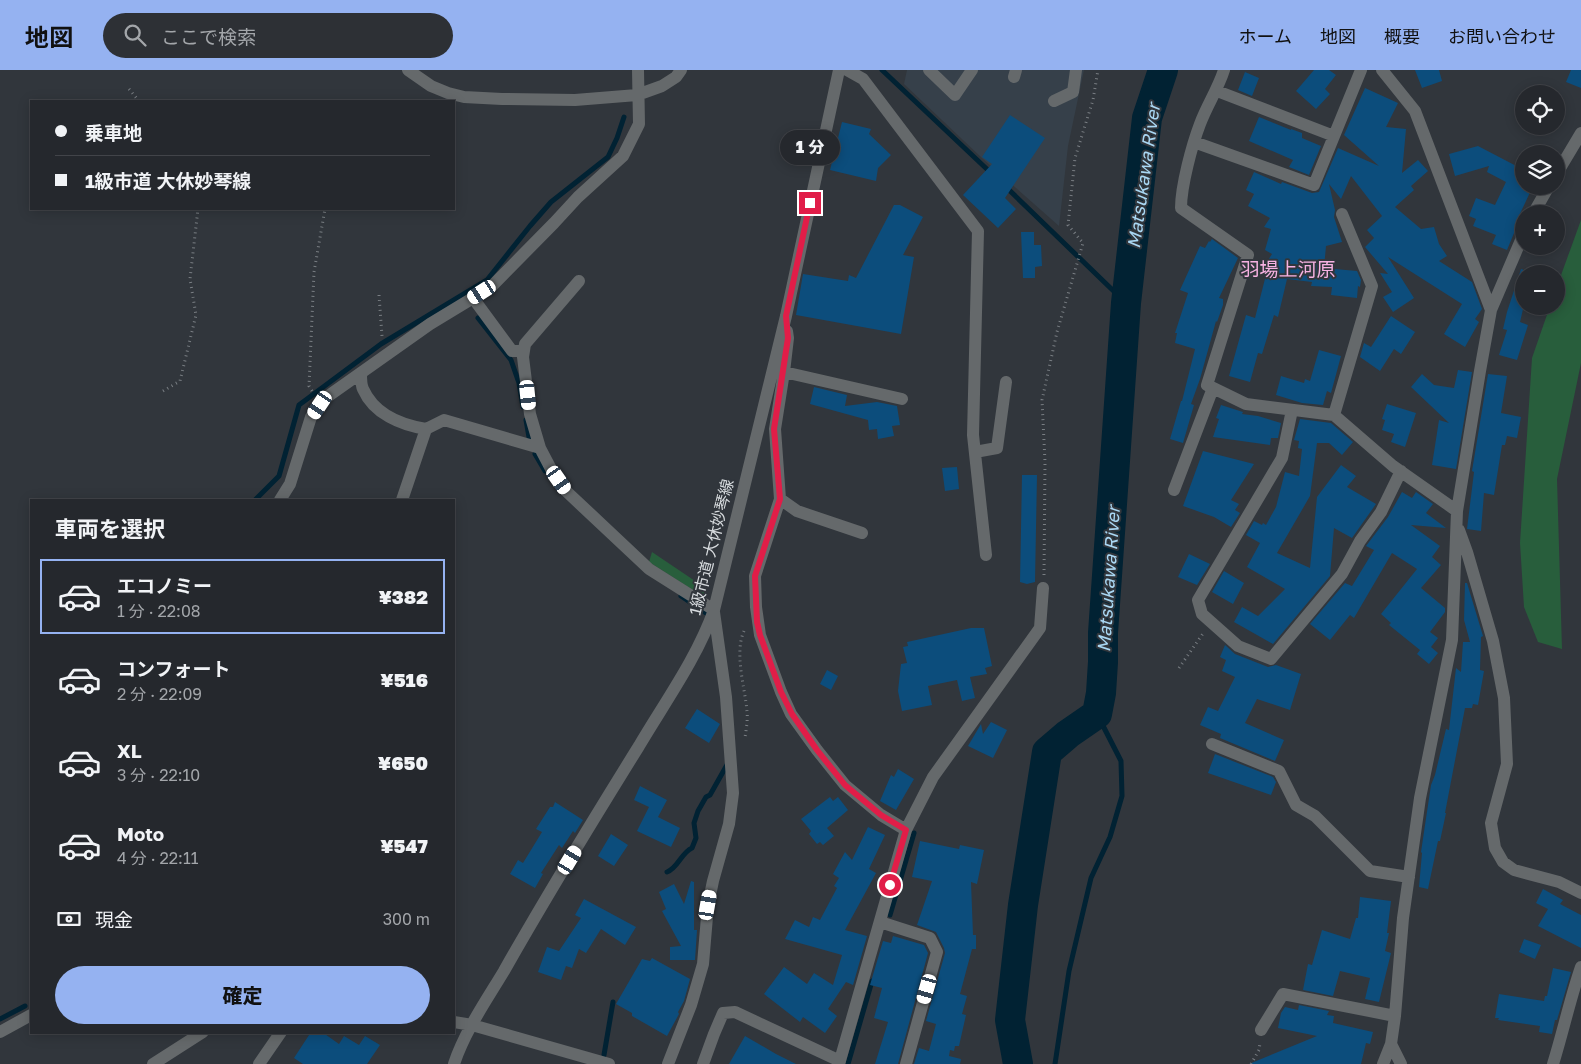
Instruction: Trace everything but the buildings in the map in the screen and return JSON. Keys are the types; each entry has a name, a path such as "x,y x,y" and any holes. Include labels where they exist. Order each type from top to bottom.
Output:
{"street":[{"path":"408,70 432,86 464,97 576,100 637,95 662,86 676,77 681,70"},
{"path":"281,499 290,484 312,418 324,399 430,324 491,287 578,197 623,156 639,124 638,70"},
{"name":"1級市道 大休妙琴線","path":"454,1064 458,1051 472,1025 525,934 678,681 707,628 714,610 786,316 839,70"},
{"path":"847,70 863,79 978,231 974,435 986,555"},
{"path":"929,70 955,95 972,70"},
{"path":"1054,101 1073,92 1076,70"},
{"path":"1224,70 1200,123 1194,142 1186,176 1182,208 1248,255 1207,385 1246,404 1334,415 1401,472 1457,511"},
{"path":"1194,142 1314,185 1361,70"},
{"path":"1382,70 1415,111 1491,310"},
{"path":"1216,91 1334,136"},
{"path":"1565,160 1581,133"},
{"path":"1334,415 1372,286 1342,214"},
{"path":"1383,1064 1391,1044 1395,1016 1403,918 1420,798 1452,640 1457,511 1491,310 1515,254"},
{"path":"579,281 525,344 523,357 530,414 540,448 566,491 649,569 714,610 726,697 733,793 729,824 708,905 703,964 691,1005 668,1064"},
{"path":"473,298 512,352 524,351"},
{"path":"786,316 788,338 774,429 780,499 755,576 756,607 760,635 781,692 792,714 817,750 845,785 881,815 906,830"},
{"path":"784,372 902,399"},
{"path":"360,373 362,389 374,405 389,418 409,426 426,429 444,420 540,448"},
{"path":"975,452 997,448 1006,382"},
{"path":"1174,490 1213,388"},
{"path":"1292,410 1282,458 1198,600 1202,614 1238,646 1271,659 1342,574 1360,541 1381,512 1401,472"},
{"path":"402,499 426,429"},
{"path":"780,499 797,511 862,533"},
{"path":"1457,526 1467,552 1493,641 1504,698 1507,764 1491,823 1495,848 1504,862 1514,870 1559,882 1581,893"},
{"path":"703,1064 723,1013 735,1012 840,1062 906,830 933,777 1040,628 1044,588"},
{"path":"1212,744 1279,770 1296,805 1315,816 1370,871 1409,877"},
{"path":"880,922 930,938 937,952 906,1064"},
{"path":"1553,1064 1581,967"},
{"path":"1261,1030 1283,994 1395,1016"},
{"path":"0,1032 30,1016"},
{"path":"455,1022 472,1025 609,1064"},
{"path":"153,1064 200,1034"},
{"path":"260,1064 280,1034"},
{"path":"1391,1044 1401,1064"}],"path":[{"path":"1044,588 1045,462 1042,400 1057,332 1084,243 1068,225 1075,158 1093,100 1098,70"},
{"path":"130,89 138,100"},
{"path":"163,391 180,381 196,315 190,279 198,210"},
{"path":"309,386 314,272 325,210"},
{"path":"379,295 382,336"},
{"path":"1179,668 1211,621"},
{"path":"731,756 740,748 745,738 748,713 740,647 743,633 746,629"},
{"path":"1251,1064 1259,1050 1261,1030"}],"shaded area":[{"path":"907,70 1084,70 1068,146 1059,226 982,158 904,84"}],"green space":[{"path":"1581,220 1581,363 1557,479 1562,649 1538,642 1524,607 1520,543 1532,358 1547,315 1565,315 1565,265"},
{"path":"652,552 704,587 704,597 649,562"}],"waterway":[{"path":"882,70 991,173"},
{"name":"Matsukawa River","path":"1018,1064 1010,1020 1023,905 1047,752 1068,734 1097,714 1101,693 1103,633 1126,303 1147,118 1163,70"},
{"path":"256,499 279,476 299,405 381,344 487,280 551,202 608,157 624,117"},
{"path":"1006,187 1126,303"},
{"path":"478,318 511,360 519,383 523,407"},
{"path":"526,420 529,437"},
{"path":"535,454 545,471"},
{"path":"681,596 706,613"},
{"path":"1055,1064 1069,971 1091,878 1110,837 1122,796 1121,761 1097,714"},
{"path":"667,872 692,848 696,838 694,823 698,811 706,797 710,795 728,763"},
{"path":"890,915 914,833"},
{"path":"848,1064 872,981"},
{"path":"604,1055 613,1002"},
{"path":"0,1019 25,1006"}],"district":[{"name":"羽場上河原","path":"1288,268"}],"route":[{"path":"810,203 786,316 788,338 774,429 780,499 755,576 757,622 781,692 792,714 817,750 845,785 881,815 906,830 890,885"}]}
